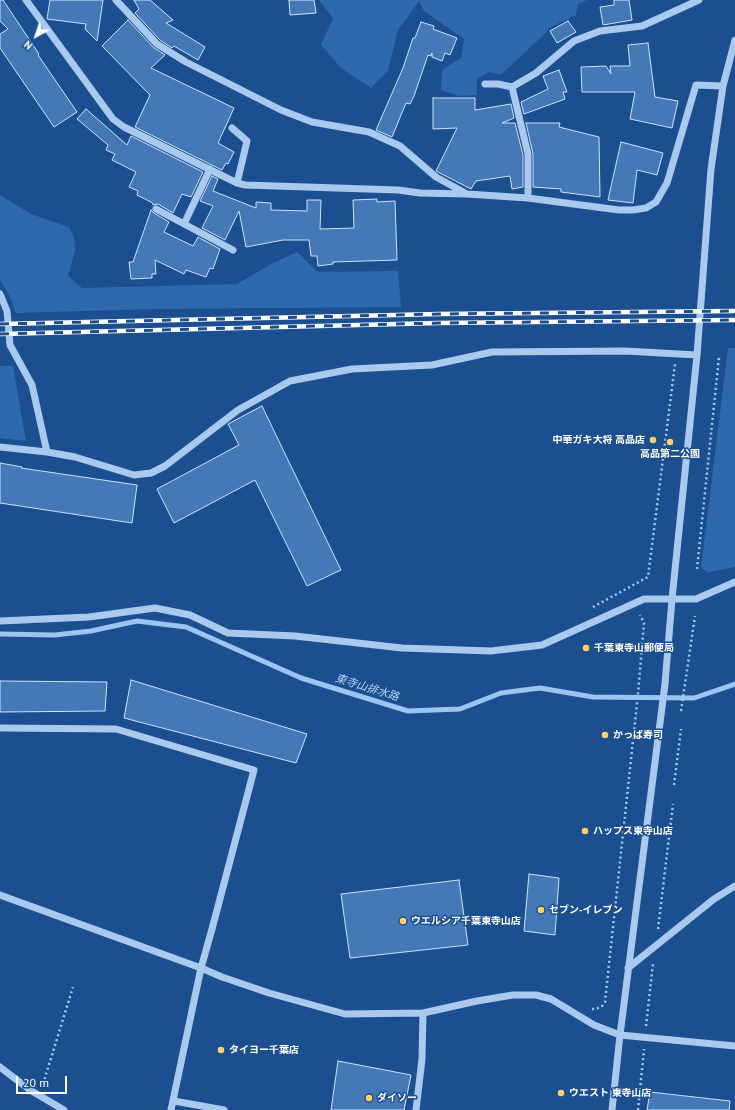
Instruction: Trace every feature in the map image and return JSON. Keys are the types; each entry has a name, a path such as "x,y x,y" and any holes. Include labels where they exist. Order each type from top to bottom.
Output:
{"street":[{"path":"26,0 113,118 124,127 237,183 246,185 398,190 420,193 528,198 619,210 646,208 656,202 667,183 696,85 723,86"},
{"path":"116,0 157,44 186,62 281,110 312,122 369,132 400,146 436,177 467,194"},
{"path":"486,84 498,84 512,87 536,73 574,41 600,31 642,26 699,0"},
{"path":"612,1110 628,968 665,684 672,598 697,355 711,169 723,86 735,40"},
{"path":"512,87 521,118 528,154 528,198"},
{"path":"232,128 247,141 237,183"},
{"path":"184,224 210,169"},
{"path":"156,209 233,250"},
{"path":"0,294 8,310 10,345 32,385 47,452"},
{"path":"0,447 47,452 74,457 134,475 151,473 166,466 238,410 290,381 352,369 432,365 492,352 625,351 697,355"},
{"path":"0,621 88,617 155,608 190,615 228,633 295,636 402,648 491,651 542,645 644,599 696,599 735,582"},
{"path":"0,728 116,729 254,770 201,968 171,1110"},
{"path":"628,968 714,899 735,886"},
{"path":"0,895 222,977 269,993 345,1014 423,1013 478,1000 513,995 536,995 551,999 594,1025 620,1035 735,1046"},
{"path":"416,1110 422,1059 423,1013"},
{"path":"0,1067 30,1090 64,1110"},
{"path":"174,1101 224,1110"}],"path":[{"path":"589,609 648,577 676,354"},
{"path":"697,569 719,357"},
{"path":"590,1009 596,1009 602,1006 604,1002 634,719 638,694 644,623 640,615"},
{"path":"681,711 695,616"},
{"path":"674,785 681,729"},
{"path":"638,1110 644,1057 644,1037 673,804"},
{"path":"39,1096 73,987"}],"shaded area":[{"path":"319,0 587,0 578,4 576,15 553,26 501,75 489,72 477,79 477,95 459,96 441,90 442,70 461,58 464,39 424,11 419,1 398,30 388,71 371,88 341,68 321,45 333,18"},
{"path":"0,195 31,214 69,227 74,237 75,251 68,276 82,288 237,284 273,263 297,252 318,272 398,271 401,307 156,309 16,313 9,295 0,280"},
{"path":"728,348 735,348 735,567 708,572 701,568"},
{"path":"0,366 13,366 26,441 0,438"}],"building":[{"path":"0,0 3,0 77,112 54,127 0,48 0,34 8,29 0,21"},
{"path":"50,0 103,0 97,41 85,29 86,24 47,19"},
{"path":"134,0 150,0 173,20 166,23 205,47 198,60 174,46 172,48 160,40 135,13 139,9"},
{"path":"289,0 314,0 316,13 290,15"},
{"path":"614,0 629,0 632,20 603,25 600,7 614,5"},
{"path":"128,20 153,47 165,55 151,68 234,108 218,143 234,152 228,164 226,163 222,170 135,127 150,95 102,46"},
{"path":"568,21 576,32 557,43 550,31"},
{"path":"421,22 434,26 433,29 457,38 450,55 445,53 442,61 432,57 432,53 431,56 428,55 414,96 410,104 406,103 392,137 376,130 403,68 413,38 415,38"},
{"path":"648,43 655,97 678,101 672,128 630,119 635,92 582,92 581,67 606,66 611,74 610,66 630,66 628,45"},
{"path":"559,70 567,92 563,92 565,99 524,114 521,102 548,89 543,76"},
{"path":"433,98 475,98 475,110 511,104 514,118 502,123 515,123 523,155 523,187 512,189 510,176 476,181 471,189 436,171 457,128 433,129"},
{"path":"86,109 127,145 131,136 203,172 191,197 182,194 173,213 158,204 153,205 151,202 137,195 138,191 129,187 136,172 112,160 115,154 106,150 108,145 77,119"},
{"path":"526,123 560,123 559,127 599,137 600,197 561,192 561,189 533,187 533,154"},
{"path":"621,142 663,153 657,175 637,170 633,203 608,200"},
{"path":"212,176 218,179 213,191 256,208 256,202 271,203 271,210 307,211 307,200 321,200 320,229 354,228 353,200 377,199 377,202 395,201 397,260 333,262 333,264 318,266 317,256 311,256 309,240 283,240 246,247 239,211 225,240 202,228 213,206 200,201"},
{"path":"151,210 169,222 164,232 193,246 198,237 220,249 213,269 210,268 206,277 186,270 184,274 155,260 156,274 152,274 152,278 131,279 129,262 133,262"},
{"path":"262,406 341,570 307,586 255,480 174,523 157,489 239,445 228,424"},
{"path":"0,463 22,467 21,468 137,485 132,523 0,503"},
{"path":"131,680 307,734 296,763 124,718"},
{"path":"0,681 107,682 105,711 0,712"},
{"path":"529,874 559,878 555,935 524,931"},
{"path":"459,880 468,945 350,958 341,894"},
{"path":"338,1061 411,1075 404,1110 331,1110"},
{"path":"650,1092 730,1101 729,1110 647,1110"}],"waterway":[{"name":"東寺山排水路","path":"0,634 55,635 91,631 137,621 186,627 301,678 408,711 460,709 501,693 540,688 593,697 694,698 735,684"}],"railway":[{"path":"0,324 439,314 735,311"},
{"path":"0,334 438,323 735,320"}],"place":[{"name":"中華ガキ大将 高品店","path":"653,440"},
{"name":"高品第二公園","path":"670,442"},
{"name":"千葉東寺山郵便局","path":"586,648"},
{"name":"かっぱ寿司","path":"605,735"},
{"name":"ハップス東寺山店","path":"585,831"},
{"name":"セブン-イレブン","path":"541,910"},
{"name":"ウエルシア千葉東寺山店","path":"403,921"},
{"name":"タイヨー千葉店","path":"221,1050"},
{"name":"ウエスト 東寺山店","path":"561,1093"},
{"name":"ダイソー","path":"369,1098"}]}
